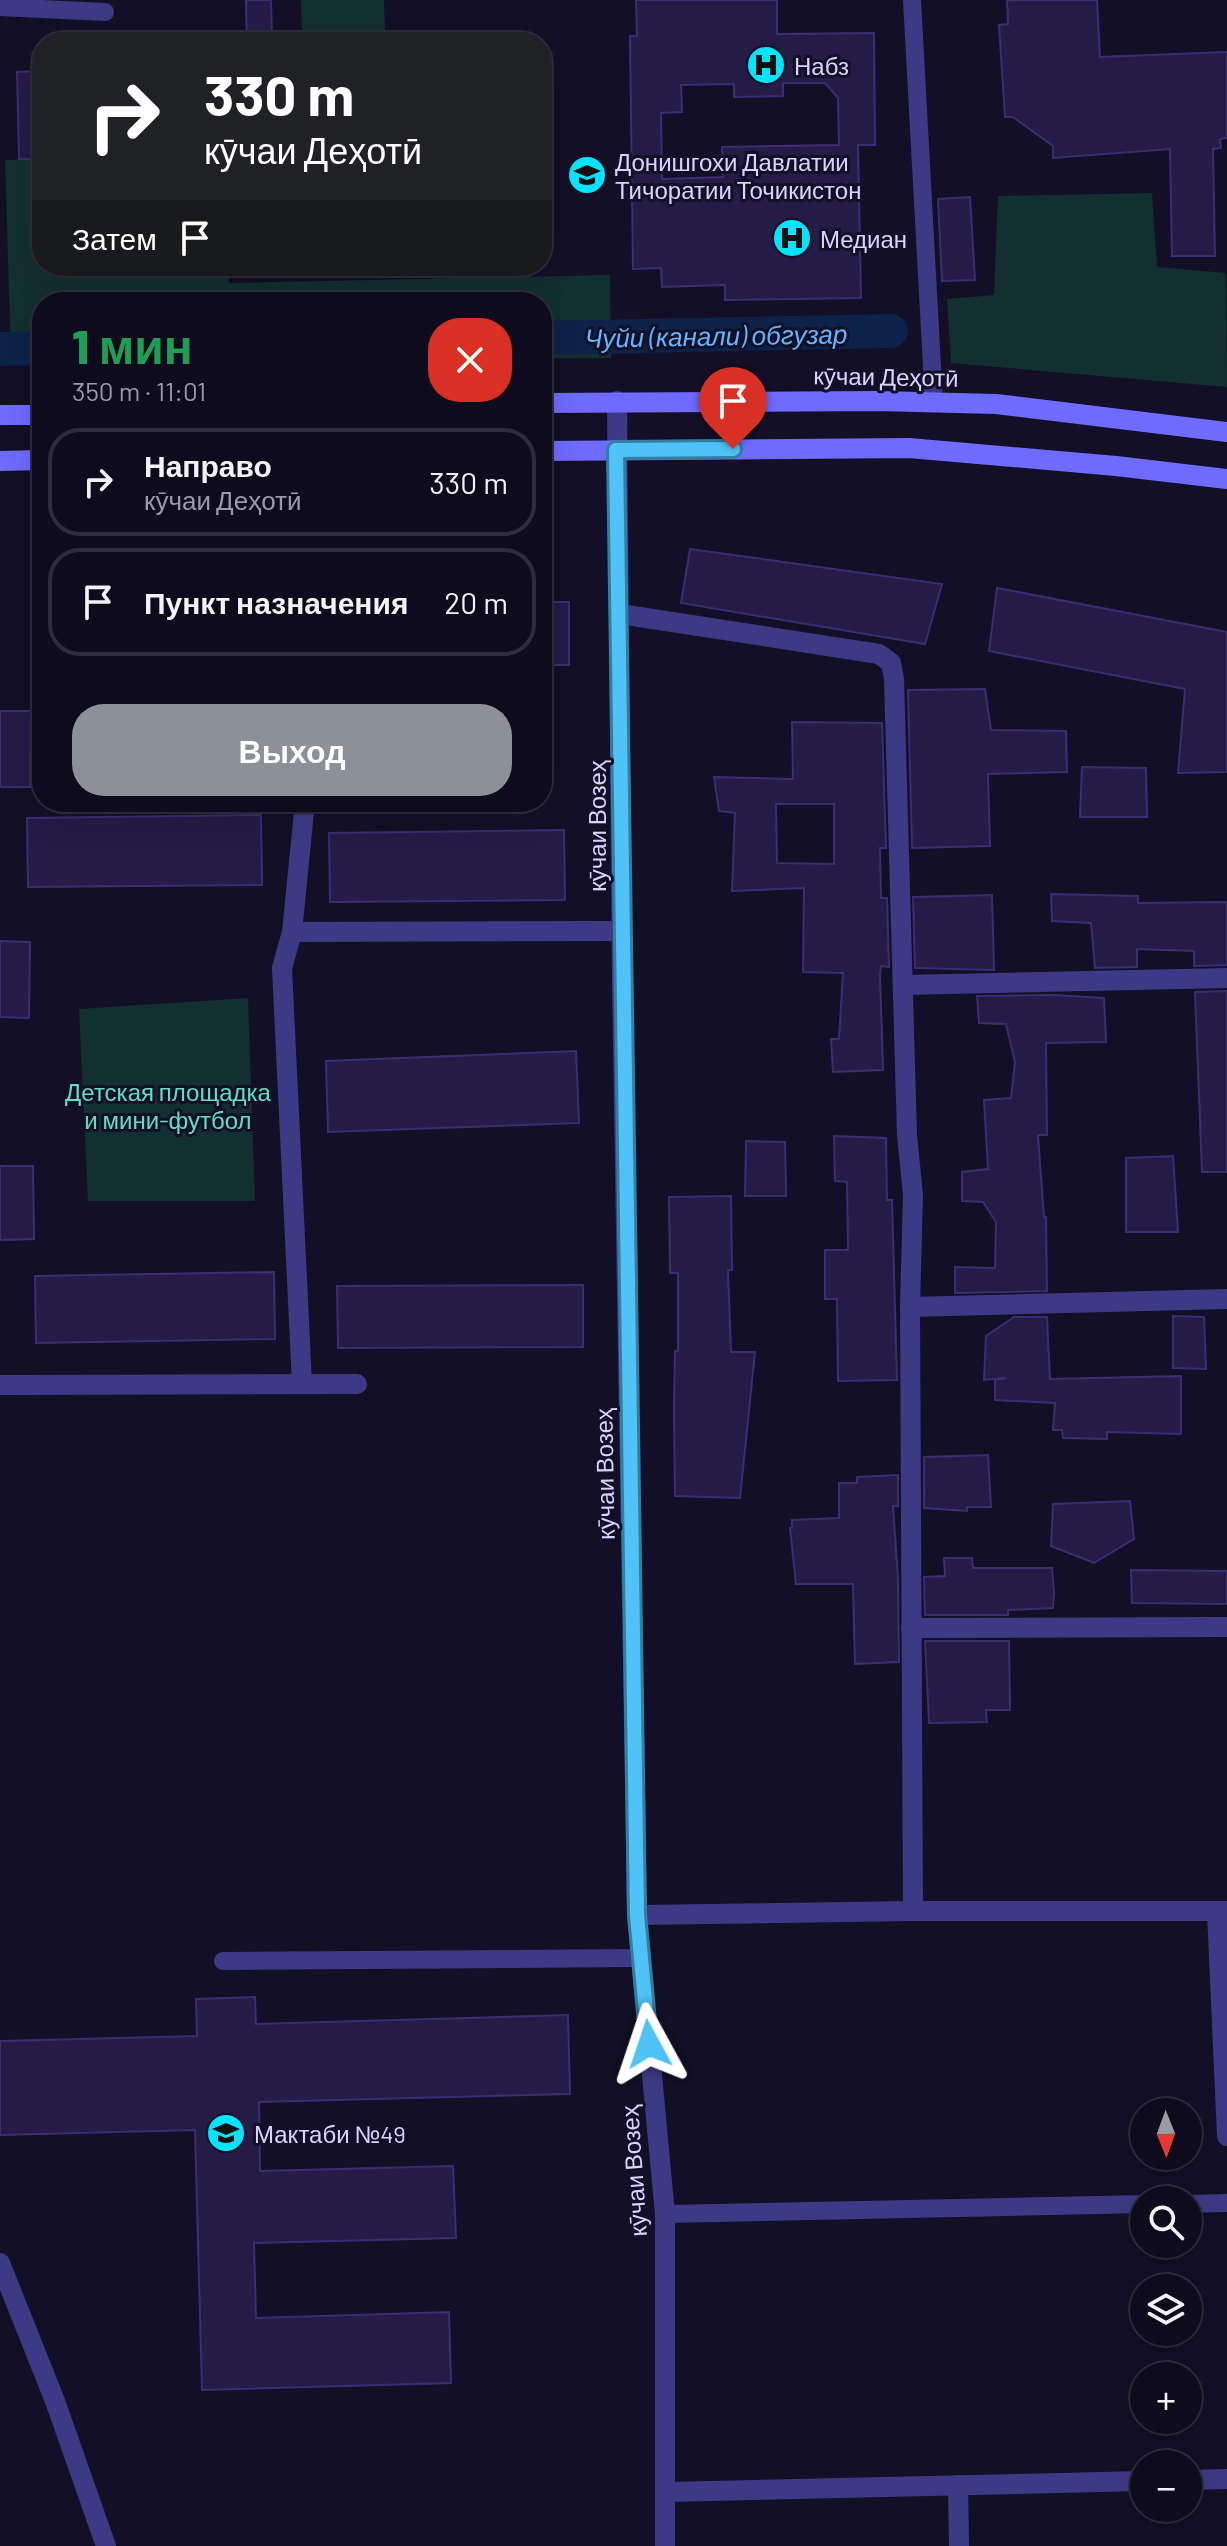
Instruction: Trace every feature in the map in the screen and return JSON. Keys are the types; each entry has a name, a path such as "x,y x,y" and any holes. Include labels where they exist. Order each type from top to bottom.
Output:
{"street":[{"name":"кӯчаи Возеҳ","path":"617,401 637,1915 665,2214 665,2546"},
{"name":"кӯчаи Деҳотӣ","path":"552,403 996,404 1227,432"},
{"path":"0,415 32,415"},
{"path":"552,451 909,448 1227,479"},
{"path":"0,461 32,460"},
{"path":"620,614 879,654 891,663 894,679 907,1135 913,1195 910,1307 913,1911"},
{"path":"302,1384 282,968 292,932 304,812"},
{"path":"292,932 622,931"},
{"path":"903,985 1227,978"},
{"path":"910,1307 1227,1299"},
{"path":"0,1385 357,1384"},
{"path":"911,1628 1227,1627"},
{"path":"637,1915 913,1911 1222,1912 1227,2136"},
{"path":"0,2263 55,2401 106,2546"},
{"path":"1202,2480 1227,2479"},
{"path":"667,2492 1130,2481"},
{"path":"958,2485 959,2546"}],"lane":[{"path":"912,0 934,403"},
{"path":"0,7 105,12"},
{"path":"223,1961 641,1958"},
{"path":"1202,2204 1227,2203"},
{"path":"665,2214 1130,2204"}],"green space":[{"path":"301,0 384,0 385,32 302,32"},
{"path":"32,159 32,276 229,276 229,283 610,275 611,358 552,358 552,292 32,292 32,359 11,359 5,160"},
{"path":"1152,193 1157,267 1226,273 1227,387 951,363 947,299 994,295 998,196"},
{"name":"Детская площадка и мини-футбол","path":"248,998 255,1201 88,1201 79,1009"}],"building":[{"path":"246,0 271,0 272,32 247,32"},
{"path":"636,0 777,0 777,34 874,33 875,145 858,145 861,298 725,300 725,285 662,287 661,268 633,269 630,36 637,36","holes":["783,83 825,83 838,98 839,145 722,147 723,177 662,179 661,113 682,112 681,85 734,84 734,97 783,96"]},
{"path":"1007,0 1097,0 1100,57 1227,52 1227,138 1220,139 1221,148 1213,149 1215,256 1172,256 1170,149 1053,158 1053,146 1013,117 1005,117 999,25 1008,24"},
{"path":"32,71 32,159 19,159 17,72"},
{"path":"970,197 975,280 942,281 938,199"},
{"path":"690,549 942,584 925,644 681,603"},
{"path":"997,588 1227,632 1227,772 1178,773 1185,689 989,651"},
{"path":"552,602 569,602 569,665 552,665"},
{"path":"985,689 991,730 1066,731 1067,772 988,774 990,846 912,848 908,690"},
{"path":"0,711 31,711 30,787 0,787"},
{"path":"792,722 882,723 886,848 880,848 881,898 887,898 889,967 881,966 880,974 883,1070 833,1072 831,1039 839,1039 843,973 803,972 804,888 732,891 735,813 719,811 714,777 793,779","holes":["776,804 834,804 834,864 777,863"]},
{"path":"1082,767 1146,768 1147,817 1080,817"},
{"path":"261,815 262,885 28,887 27,818"},
{"path":"564,830 565,900 330,902 329,833"},
{"path":"1051,894 1138,896 1138,903 1227,902 1227,965 1194,966 1194,951 1137,949 1137,967 1095,968 1091,923 1052,921"},
{"path":"992,895 994,970 915,968 913,897"},
{"path":"0,941 30,942 29,1018 0,1017"},
{"path":"1227,991 1227,1172 1202,1172 1195,992"},
{"path":"977,996 1104,998 1106,1042 1046,1043 1047,1135 1038,1135 1046,1217 1047,1291 955,1293 955,1267 995,1268 996,1222 983,1202 962,1201 962,1172 988,1169 984,1100 1011,1098 1015,1062 1006,1024 979,1023"},
{"path":"576,1051 579,1123 328,1132 326,1061"},
{"path":"834,1136 886,1138 887,1200 892,1200 897,1380 838,1381 837,1299 825,1299 825,1250 848,1250 847,1182 835,1181"},
{"path":"746,1141 785,1142 786,1196 745,1196"},
{"path":"1173,1156 1178,1232 1126,1232 1126,1158"},
{"path":"0,1166 33,1166 34,1239 0,1240"},
{"path":"731,1196 732,1270 728,1270 731,1352 755,1352 740,1498 675,1496 678,1273 670,1273 669,1197"},
{"path":"274,1272 275,1339 36,1343 35,1276"},
{"path":"583,1285 583,1347 338,1348 337,1286"},
{"path":"1173,1316 1204,1317 1206,1369 1173,1368"},
{"path":"1014,1317 1047,1317 1050,1379 1181,1376 1181,1434 1107,1432 1107,1439 1063,1438 1062,1430 1053,1430 1055,1403 995,1400 995,1380 1006,1378 984,1380 986,1336"},
{"path":"988,1455 991,1507 967,1507 967,1511 924,1508 924,1457"},
{"path":"898,1475 898,1506 893,1506 899,1662 855,1664 853,1584 796,1584 790,1528 792,1520 839,1518 839,1483 857,1483 857,1477"},
{"path":"1130,1501 1134,1539 1094,1563 1051,1546 1053,1504"},
{"path":"944,1558 972,1558 973,1568 1052,1568 1053,1608 1008,1610 1008,1615 925,1615 924,1577 945,1576"},
{"path":"1131,1570 1227,1571 1227,1604 1132,1603"},
{"path":"925,1641 1009,1641 1010,1710 986,1710 987,1722 929,1723"},
{"path":"255,1997 256,2024 568,2015 570,2094 259,2102 260,2171 453,2166 456,2238 254,2243 256,2318 449,2312 451,2383 202,2390 195,2130 0,2135 0,2041 197,2036 196,1999"}],"waterway":[{"name":"Чуйи (канали) обгузар","path":"552,338 891,331"},
{"name":"Чуйи (канали) обгузар","path":"0,349 32,348"}],"place":[{"name":"Набз","path":"766,65"},
{"name":"Донишгохи Давлатии Тичоратии Точикистон","path":"587,175"},
{"name":"Медиан","path":"792,238"},
{"name":"Мактаби №49","path":"226,2133"}],"route":[{"path":"649,2044 637,1915 616,450 733,449"}]}
